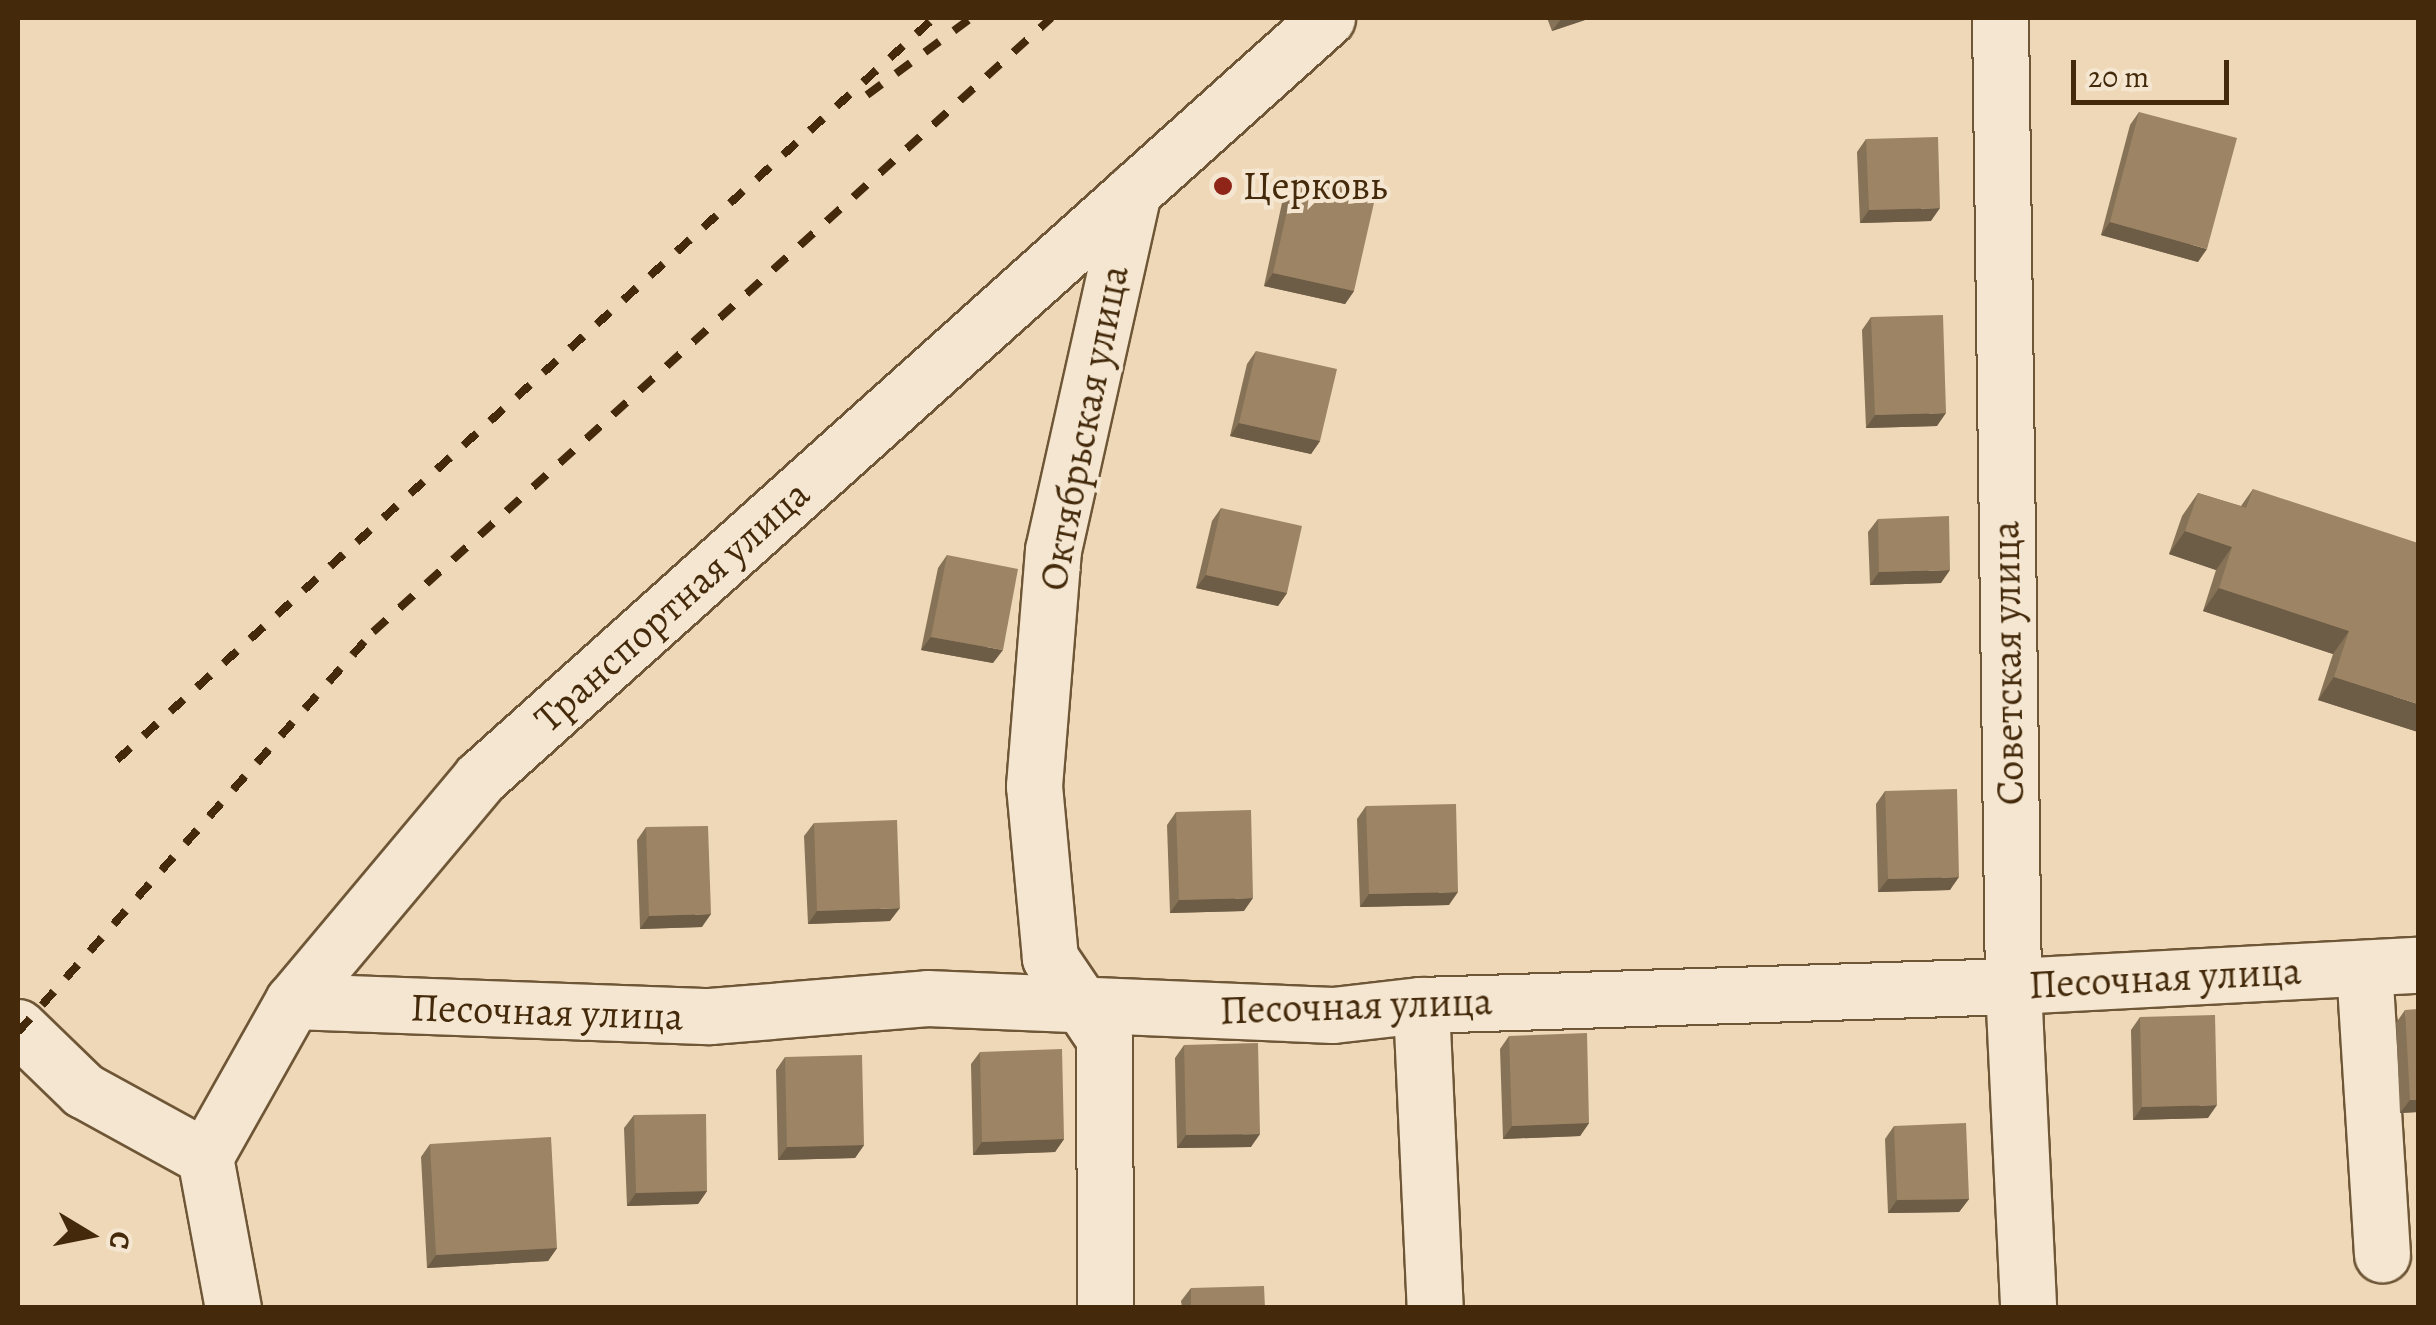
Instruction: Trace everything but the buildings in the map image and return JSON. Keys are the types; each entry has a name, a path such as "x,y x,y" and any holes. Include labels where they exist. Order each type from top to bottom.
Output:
{"street":[{"name":"Транспортная улица","path":"206,1157 293,1000 480,778 1327,18"},
{"name":"Советская улица","path":"2000,18 2012,986 2028,1308"},
{"name":"Октябрьская улица","path":"1105,1308 1104,1038 1050,958 1034,786 1053,550 1133,192"},
{"name":"Песочная улица","path":"293,1000 710,1016 928,998 1333,1015 1421,1004 2012,986 2418,965"},
{"path":"2364,968 2382,1254"},
{"path":"1421,1004 1435,1308"},
{"path":"18,1027 84,1090 206,1157 232,1308"}],"railway":[{"path":"117,760 934,18"},
{"path":"867,95 971,18"},
{"path":"18,1032 373,632 1051,18"}],"place":[{"name":"Церковь","path":"1223,186"}]}
